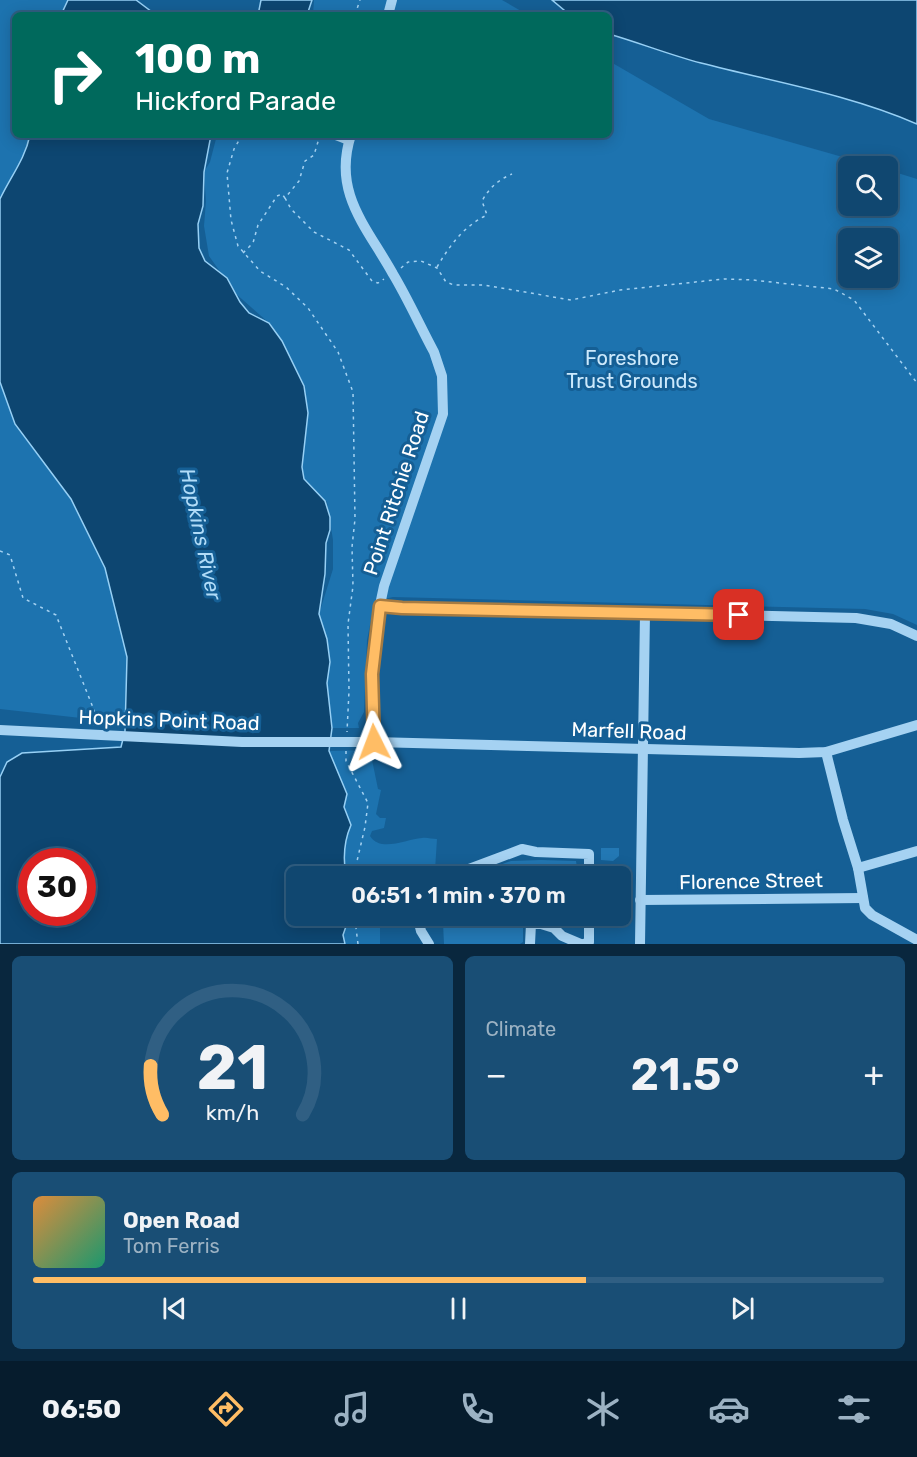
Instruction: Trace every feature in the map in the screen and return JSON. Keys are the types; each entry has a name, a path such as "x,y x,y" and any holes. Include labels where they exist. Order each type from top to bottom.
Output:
{"street":[{"name":"Point Ritchie Road","path":"350,138 345,165 352,206 393,274 438,362 442,376 444,404 441,422 384,586 372,674 374,742"},
{"path":"380,606 856,618 891,624 917,636"},
{"path":"640,944 645,613"},
{"name":"Marfell Road","path":"341,742 798,753 825,752 917,724"},
{"name":"Hopkins Point Road","path":"0,730 242,742 341,742"},
{"path":"825,752 858,868 865,908 872,915 917,940"},
{"path":"477,866 522,849 589,854 589,866"},
{"path":"858,868 917,851"},
{"name":"Florence Street","path":"640,900 863,898"},
{"path":"530,944 531,924 554,928 562,936 582,944 589,942 589,926"},
{"path":"420,926 429,944"}],"path":[{"path":"240,138 234,149 227,173 231,220 238,246 242,254 260,271 286,287 308,308 338,352 353,392 355,519 352,547 353,586 348,624 349,691 341,742 346,761 368,803 358,866"},
{"path":"285,198 299,181 305,161 314,155 319,138"},
{"path":"436,268 468,225 487,215 482,201 487,191 495,183 512,174"},
{"path":"242,254 253,243 258,225 277,196 282,194 291,209 314,232 349,250 372,281 378,283 408,262 421,261 436,268 446,282 454,285 484,285 571,300 620,290 724,279 753,280 834,290 854,300 917,383"},
{"path":"0,551 10,555 23,598 56,615 94,710 92,736"},
{"path":"358,926 356,928 358,944"}],"green space":[{"path":"0,0 68,0 62,12 12,12 12,138 29,138 21,160 0,199"},
{"path":"314,0 502,0 523,12 313,12"},
{"name":"Foreshore Trust Grounds","path":"612,63 709,119 839,156 838,216 898,216 898,173 917,179 917,625 893,614 865,609 393,597 375,601 367,640 364,712 358,723 359,728 332,728 327,683 330,662 327,639 319,614 333,569 333,540 327,502 304,479 302,467 308,413 304,385 282,341 269,323 235,293 209,256 204,226 206,201 204,172 210,162 216,138 612,138"},
{"path":"0,382 15,424 71,499 105,568 127,657 126,723 0,709"},
{"path":"370,750 378,789 381,790 376,814 380,818 386,818 384,828 372,831 370,836 381,844 424,838 437,839 435,866 344,866 347,837 351,825 329,751"},
{"path":"346,926 380,926 380,944 345,944 343,935"}],"water":[{"path":"68,0 136,0 152,12 62,12"},
{"path":"261,0 312,0 308,12 259,12"},
{"path":"552,0 917,0 917,124 864,104 701,63 612,35 612,12 566,12"},
{"name":"Hopkins River","path":"29,138 210,138 204,172 203,206 198,224 199,248 205,261 227,278 249,313 269,323 282,341 304,386 308,413 302,467 304,479 325,501 330,517 319,614 327,639 330,662 327,683 332,728 329,751 347,794 344,807 351,825 345,850 345,866 286,866 286,926 346,926 343,935 345,944 0,944 0,777 7,762 22,753 121,747 125,731 127,657 105,568 71,499 15,424 0,382 0,199 21,160"}],"building":[{"path":"601,848 619,848 619,856 613,861 601,860"},
{"path":"511,861 576,861 577,866 497,866"},
{"path":"443,926 520,926 523,928 523,942 520,944 444,944"}],"route":[{"path":"374,742 372,674 380,606 739,615"}]}
